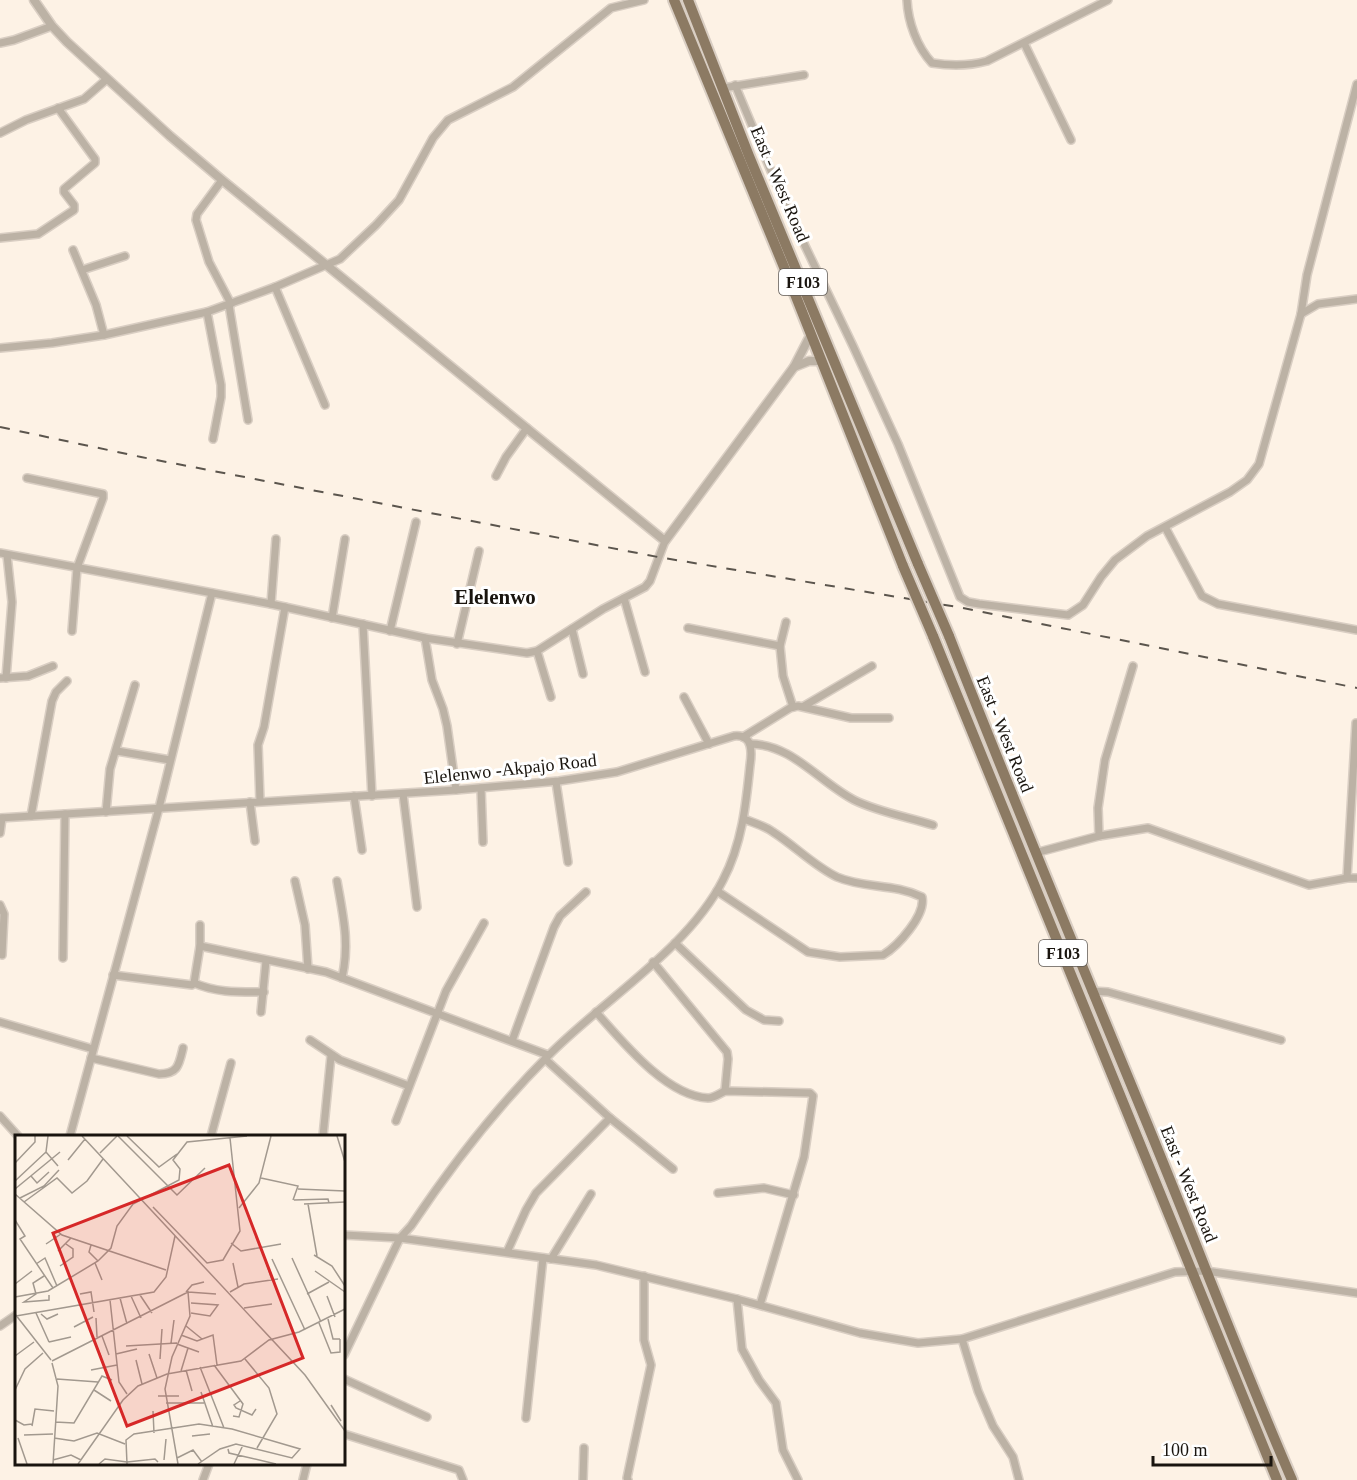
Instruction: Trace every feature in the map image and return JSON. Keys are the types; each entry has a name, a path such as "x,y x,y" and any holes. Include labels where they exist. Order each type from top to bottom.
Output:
{"main road":[{"name":"East - West Road","path":"674,0 1277,1480"},
{"name":"East - West Road","path":"688,0 1292,1480"}],"street":[{"path":"34,0 52,26 107,80 222,180 665,541"},
{"path":"0,348 52,343 104,334 207,312 276,287 326,265 349,251 399,200 433,138 448,120 520,82 606,10 644,0"},
{"path":"907,0 911,25 927,58 932,63 972,65 987,62 1108,0"},
{"path":"0,43 52,26"},
{"path":"1024,43 1071,140"},
{"path":"723,88 804,75"},
{"path":"0,134 26,120 84,99 107,80"},
{"path":"735,86 783,199 898,444 960,597 968,602 979,604 1068,615 1083,605 1115,560 1147,536 1230,492 1248,480 1259,464 1300,314 1307,274 1357,84"},
{"path":"0,238 38,234 74,210 74,205 64,189 95,164 95,159 58,108"},
{"path":"222,180 195,220 209,262 230,305 248,420"},
{"path":"770,205 783,199"},
{"path":"73,250 96,305 104,334"},
{"path":"82,270 125,256"},
{"path":"276,287 325,405"},
{"path":"1300,314 1318,304 1357,299"},
{"path":"207,312 221,385 213,439"},
{"path":"53,666 28,676 3,678 12,603 4,554 271,604 457,644 517,653 537,651 645,587 650,581 665,541 794,367 811,334"},
{"path":"794,367 809,361 821,361"},
{"path":"496,476 506,457 527,428"},
{"path":"27,478 103,494 104,498 77,568 72,631"},
{"path":"390,631 416,522"},
{"path":"1165,527 1202,596 1218,604 1357,630"},
{"path":"271,604 276,539"},
{"path":"332,618 345,539"},
{"path":"457,644 479,551"},
{"path":"71,1135 159,808 212,593"},
{"path":"624,598 645,672"},
{"path":"260,801 258,745 264,727 285,607"},
{"path":"786,622 780,646 783,676 793,707 804,706 851,718 889,718"},
{"path":"363,624 372,796"},
{"path":"688,628 780,646"},
{"path":"572,629 584,674"},
{"path":"425,638 432,680 447,726 456,790"},
{"path":"537,651 551,697"},
{"path":"804,706 872,666"},
{"path":"1099,836 1098,808 1106,760 1133,666"},
{"path":"31,816 52,701 56,692 67,681"},
{"path":"106,812 110,769 135,685"},
{"path":"684,697 709,744"},
{"name":"Elelenwo -Akpajo Road","path":"1,818 372,796 556,782 617,772 734,736 743,736 793,707"},
{"path":"1347,878 1356,723"},
{"path":"345,1353 400,1238 477,1136 547,1057 675,943 698,919 717,891 734,855 744,819 751,755 750,744 743,736"},
{"path":"750,744 766,745 786,754 857,801 933,825"},
{"path":"117,751 170,760"},
{"path":"556,782 568,862"},
{"path":"480,788 483,842"},
{"path":"402,794 417,907"},
{"path":"354,796 362,850"},
{"path":"250,802 255,841"},
{"path":"63,958 65,814"},
{"path":"0,833 1,818"},
{"path":"717,891 808,952 840,957 880,956 887,953 912,927 922,908 922,897 902,889 855,883 835,876 772,831 744,819"},
{"path":"1035,853 1099,836 1148,828 1309,885 1357,878"},
{"path":"295,881 305,925 308,969"},
{"path":"337,882 346,934 346,957 342,978"},
{"path":"512,1041 554,927 565,910 586,892"},
{"path":"0,905 4,914 2,955"},
{"path":"396,1120 454,974 484,923"},
{"path":"194,983 200,946 200,925"},
{"path":"675,943 746,1010 764,1020 779,1021"},
{"path":"200,946 326,972 512,1041 547,1057 610,1118 673,1169"},
{"path":"261,1012 266,961"},
{"path":"653,962 727,1052 724,1091"},
{"path":"113,975 192,985 194,983 221,991 264,992"},
{"path":"1091,991 1108,992 1281,1040"},
{"path":"596,1012 636,1057 671,1085 707,1098 724,1091 810,1094 813,1096 804,1157 760,1305"},
{"path":"0,1022 93,1049"},
{"path":"310,1040 331,1056 409,1086"},
{"path":"91,1058 159,1074 170,1074 175,1071 183,1048"},
{"path":"323,1135 331,1056"},
{"path":"213,1135 231,1063"},
{"path":"0,1116 16,1135"},
{"path":"507,1252 525,1210 536,1193 610,1118"},
{"path":"718,1193 764,1188 794,1195"},
{"path":"526,1418 547,1258 591,1194"},
{"path":"345,1235 400,1238 596,1265 737,1299 849,1330 890,1339 932,1343 962,1340 1158,1276 1192,1270 1357,1293"},
{"path":"628,1480 651,1365 644,1340 644,1276"},
{"path":"737,1299 739,1331 745,1357 776,1403 783,1450 798,1480"},
{"path":"0,1326 15,1316"},
{"path":"962,1340 978,1391 993,1426 1013,1457 1019,1480"},
{"path":"345,1378 427,1417"},
{"path":"345,1434 459,1470 463,1480"},
{"path":"583,1480 584,1448"},
{"path":"203,1480 209,1465"},
{"path":"303,1480 307,1465"}],"railway":[{"path":"0,427 141,457 658,557 963,608 1357,688"}],"district":[{"name":"Elelenwo","path":"495,597"}]}
